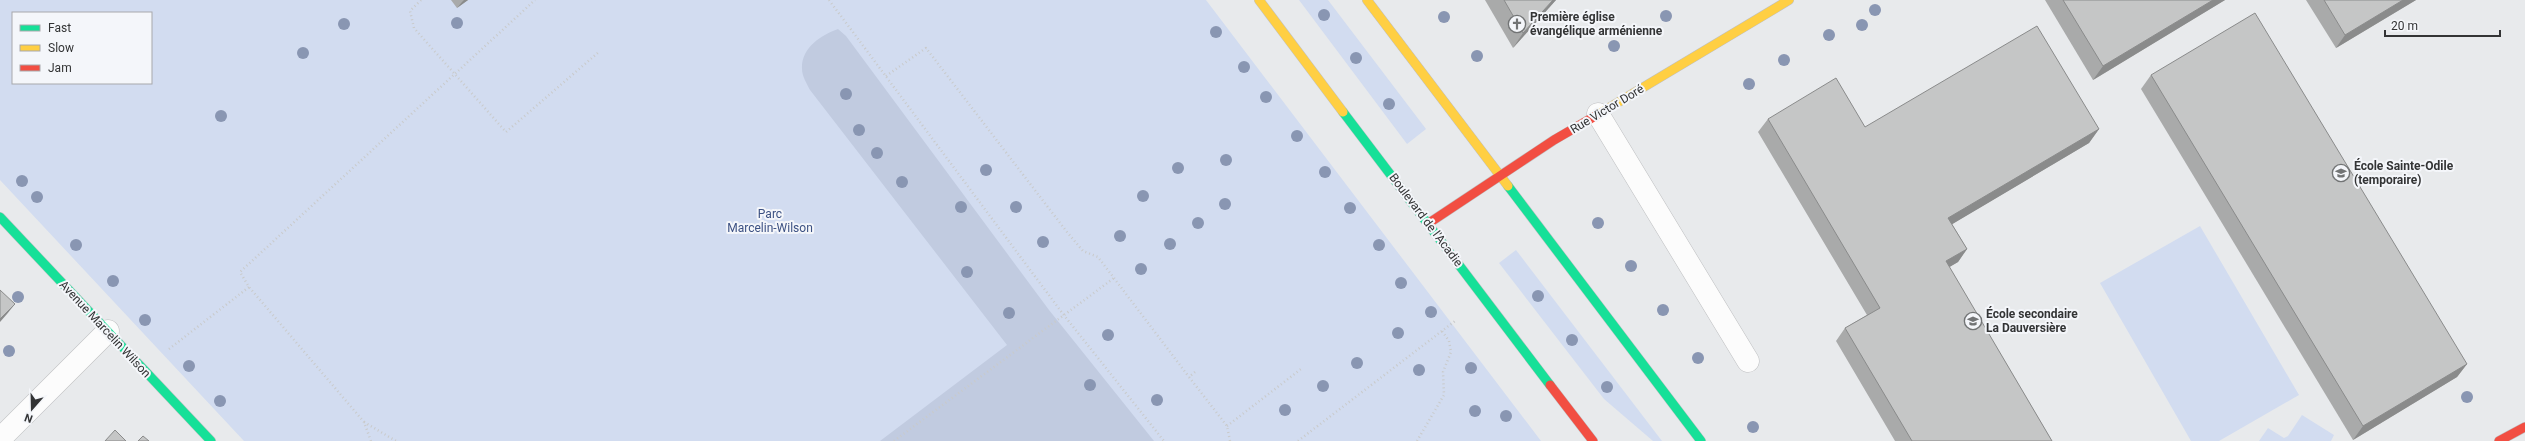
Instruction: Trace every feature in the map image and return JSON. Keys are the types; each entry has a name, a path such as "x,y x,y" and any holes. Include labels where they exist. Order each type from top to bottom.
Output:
{"main road":[{"name":"Boulevard de l'Acadie","path":"1259,0 1593,441"},
{"path":"1367,0 1498,176 1701,441"},
{"name":"Rue Victor Doré","path":"1429,223 1498,176 1598,114 1789,0"},
{"name":"Avenue Marcelin Wilson","path":"0,217 210,441"},
{"path":"2499,441 2525,427"}],"street":[{"path":"1598,114 1748,361"},
{"path":"0,439 85,352 108,332"}],"path":[{"path":"421,0 410,11 414,28 506,132 600,50"},
{"path":"396,441 364,422 249,287 241,277 240,272 244,266 535,0"},
{"path":"829,0 1063,314 1164,441"},
{"path":"886,76 926,48 1083,251 1098,257 1227,426 1230,441"},
{"path":"894,441 1063,314 1114,278"},
{"path":"168,350 249,287"},
{"path":"1298,441 1455,321"},
{"path":"1417,441 1444,395 1443,372 1451,352 1449,341 1442,331"},
{"path":"1227,426 1301,369"},
{"path":"1189,377 1195,372"},
{"path":"364,422 371,441"}],"green space":[{"name":"Parc Marcelin-Wilson","path":"0,0 1206,0 1541,441 244,441 0,180"},
{"path":"1299,0 1328,0 1426,129 1407,144"},
{"path":"2200,226 2299,395 2219,441 2191,441 2100,283"},
{"path":"1516,250 1662,441 1653,441 1604,399 1499,263"},
{"path":"2302,415 2334,435 2331,441 2259,441 2268,428 2284,438 2288,436"}],"shaded area":[{"path":"838,29 846,36 1049,310 1154,441 880,441 1007,345 810,90 802,72 805,55 813,43"}],"building":[{"path":"1504,0 1553,0 1523,33"},
{"path":"2063,0 2213,0 2103,66"},
{"path":"2324,0 2403,0 2345,35"},
{"path":"2255,13 2467,364 2363,426 2151,75"},
{"path":"2037,26 2099,129 1948,218 1967,249 1946,261 2052,441 1912,441 1845,328 1880,308 1768,119 1836,78 1865,127"},
{"path":"0,290 15,304 0,319"},
{"path":"115,430 126,441 105,441"},
{"path":"143,436 149,441 138,441"}],"traffic: fast":[{"path":"1343,112 1550,385"},
{"path":"1508,186 1701,441"},
{"path":"0,217 211,441"}],"traffic: slow":[{"path":"1259,0 1343,112"},
{"path":"1367,0 1508,186"},
{"path":"1597,115 1789,0"}],"traffic: jam":[{"path":"1429,223 1554,140 1597,115"},
{"path":"1550,385 1593,441"},
{"path":"2499,441 2525,427"}],"place":[{"name":"Première église évangélique arménienne","path":"1517,24"},
{"name":"École Sainte-Odile (temporaire)","path":"2341,173"},
{"name":"École secondaire La Dauversière","path":"1973,321"}]}
